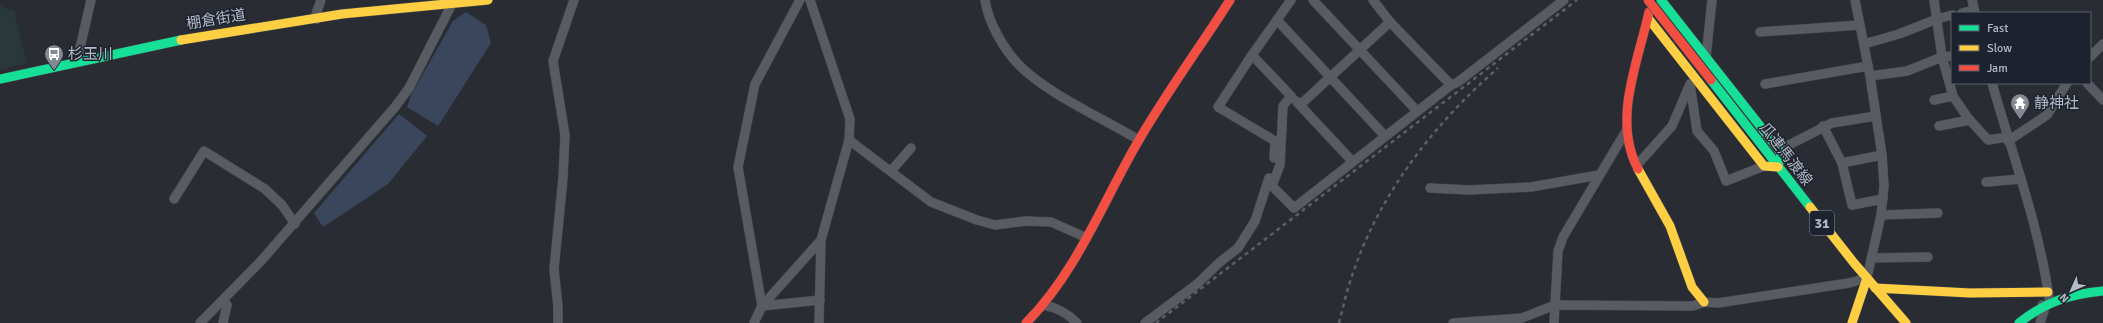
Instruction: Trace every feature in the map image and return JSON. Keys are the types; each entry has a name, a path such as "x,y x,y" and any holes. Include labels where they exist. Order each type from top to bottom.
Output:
{"street":[{"path":"80,59 80,52 91,0"},
{"path":"317,19 316,14 321,0"},
{"name":"棚倉街道","path":"0,79 80,59 175,40 391,9 453,2 488,0"},
{"path":"558,323 554,269 566,135 553,62 574,0"},
{"path":"762,306 738,167 755,84 800,0"},
{"path":"810,0 850,119 849,140 821,240 819,323"},
{"path":"985,0 986,10 1003,43 1020,66 1048,87 1139,140"},
{"path":"1026,323 1044,305 1066,273 1139,140 1230,0"},
{"path":"1145,323 1197,284 1220,262 1238,248 1255,221 1274,162 1275,141 1218,107 1290,0"},
{"path":"1313,0 1417,111"},
{"path":"1373,0 1390,22 1451,85"},
{"path":"1291,96 1283,106 1280,165 1272,186 1294,208 1352,161 1564,0"},
{"name":"瓜連馬渡線","path":"1648,0 1778,167 1875,288 1906,323"},
{"path":"1652,0 1630,100 1626,131 1628,148 1670,227 1691,288 1697,297 1704,302"},
{"path":"1661,0 1779,150 1781,160 1778,167 1764,166 1726,181 1714,151 1697,131 1690,84"},
{"path":"1706,57 1712,0"},
{"path":"1852,323 1867,278 1881,215 1884,186 1882,155 1870,76 1855,0"},
{"path":"1934,0 1942,58 1953,96 1970,120 1988,140 2008,139 2047,115 2066,84"},
{"path":"1972,0 1975,12"},
{"path":"200,323 224,301 295,224 409,88 453,2"},
{"path":"1864,44 1900,34 1937,19 1951,15"},
{"path":"1648,18 1764,166"},
{"path":"1277,20 1385,136"},
{"path":"1300,105 1390,22"},
{"path":"1760,32 1860,25"},
{"path":"2091,56 2102,48"},
{"path":"1252,55 1352,161"},
{"path":"1870,76 1907,71 1951,56"},
{"path":"1765,84 1868,66"},
{"path":"1637,165 1672,126 1690,84 1692,73"},
{"path":"1992,84 2021,179 2042,259 2048,292 2040,323"},
{"path":"2088,84 2103,100"},
{"path":"1934,100 1953,96"},
{"path":"1779,150 1823,126 1832,123 1876,116"},
{"path":"1939,126 1970,120"},
{"path":"1823,126 1842,163 1852,205 1883,199"},
{"path":"1554,323 1558,251 1563,237 1599,174 1626,131"},
{"path":"849,140 931,202 994,225 1026,221 1051,222 1085,237"},
{"path":"891,171 911,148"},
{"path":"174,199 204,151 265,189 282,205 295,224"},
{"path":"1842,163 1882,155"},
{"path":"1430,188 1469,190 1530,187 1599,174"},
{"path":"1986,182 2021,179"},
{"path":"1881,215 1938,213"},
{"path":"754,323 762,306 821,240"},
{"path":"1871,258 1928,257"},
{"path":"1453,323 1522,318 1555,305 1693,306 1704,302 1718,303 1849,284 1867,278"},
{"path":"1875,288 1970,293 2048,292"},
{"path":"2019,323 2046,303 2078,293 2103,291"},
{"path":"762,306 820,300"},
{"path":"223,323 227,305 224,301"},
{"path":"1044,305 1056,308 1067,314 1077,323"}],"shaded area":[{"path":"0,6 14,11 27,63 0,70"}],"water":[{"path":"466,12 486,25 491,43 438,126 407,107 411,95 453,21"},
{"path":"399,114 427,136 388,184 323,227 314,213"}],"railway":[{"path":"1156,323 1577,0"},
{"path":"1339,323 1349,284 1362,248 1392,190 1410,163 1451,113 1498,68"}],"traffic: fast":[{"path":"1661,0 1779,150 1781,154 1778,167"},
{"path":"0,79 181,40"},
{"path":"1711,80 1810,207"},
{"path":"2019,323 2048,304 2058,300 2080,294 2103,291"}],"traffic: slow":[{"path":"181,40 342,14 488,0"},
{"path":"1648,18 1764,166 1778,167"},
{"path":"1638,169 1670,226 1692,287 1704,302"},
{"path":"1810,207 1854,263 1906,323"},
{"path":"1852,323 1867,278"},
{"path":"1875,288 1970,293 2048,292"}],"traffic: jam":[{"path":"1026,323 1044,303 1075,259 1139,140 1172,87 1230,0"},
{"path":"1648,0 1711,80"},
{"path":"1638,169 1631,150 1627,131 1627,111 1634,71 1649,12"}],"place":[{"name":"杉玉川","path":"54,71"},
{"name":"静神社","path":"2020,120"}]}
